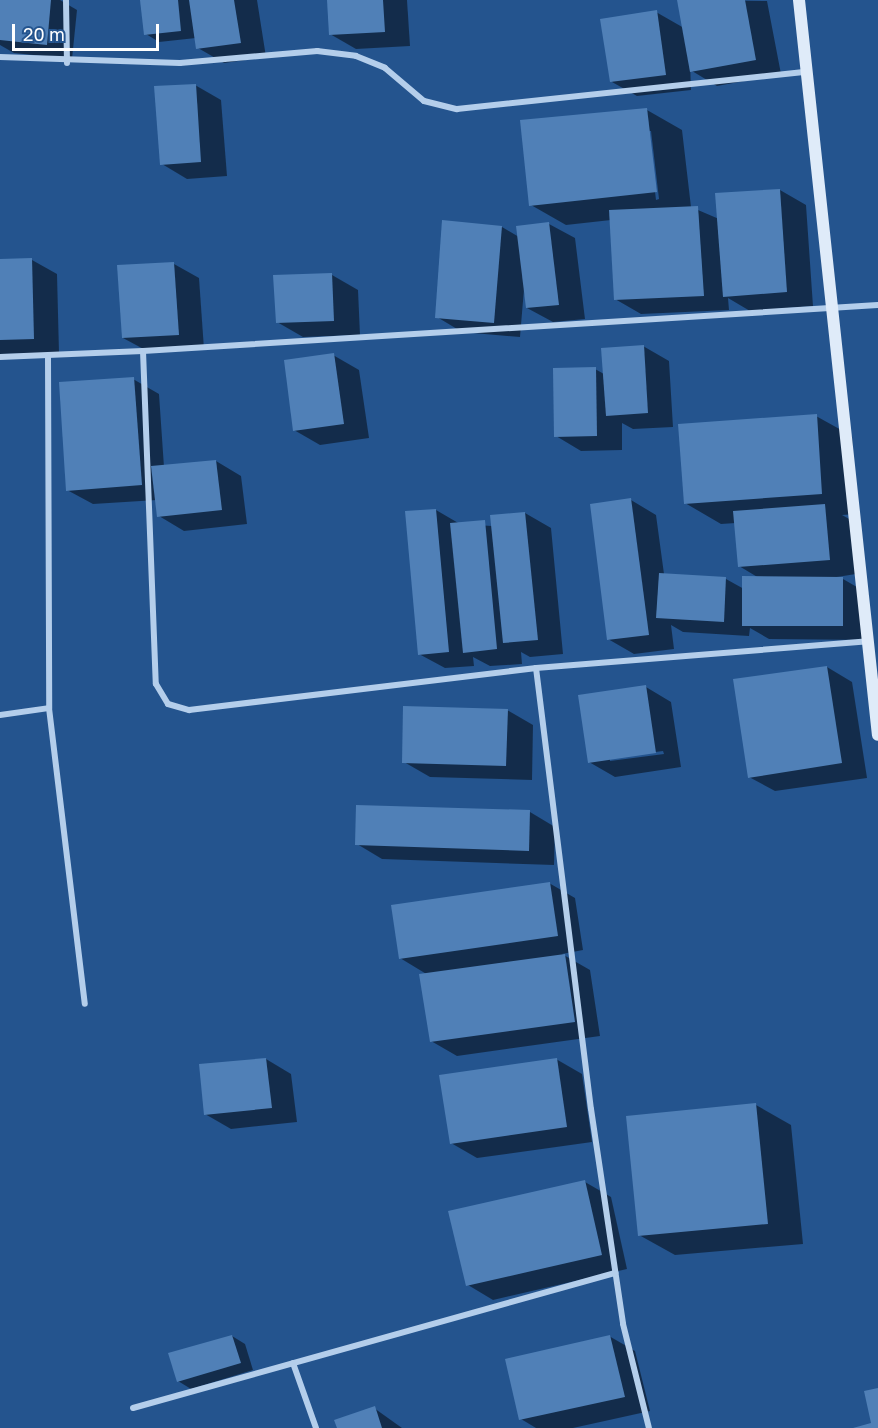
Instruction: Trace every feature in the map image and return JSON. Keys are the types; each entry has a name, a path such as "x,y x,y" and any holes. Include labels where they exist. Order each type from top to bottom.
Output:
{"street":[{"path":"66,0 68,63"},
{"path":"798,0 878,735"},
{"path":"0,57 68,63 180,63 317,51 356,56 385,68 424,100 457,109 806,72"},
{"path":"0,357 143,351 878,305"},
{"path":"143,351 156,684 168,704 189,710 536,668 868,641"},
{"path":"48,356 49,708 85,1004"},
{"path":"536,668 615,1273 649,1428"},
{"path":"0,715 49,708"},
{"path":"133,1408 615,1273"},
{"path":"293,1363 316,1428"}],"building":[{"path":"0,0 51,0 47,45 0,40"},
{"path":"140,0 178,0 181,31 144,35"},
{"path":"189,0 234,0 241,43 196,49"},
{"path":"327,0 383,0 385,32 329,35"},
{"path":"677,0 745,0 756,60 690,72"},
{"path":"657,10 666,75 610,82 600,19"},
{"path":"196,84 201,162 160,165 154,86"},
{"path":"647,108 657,192 529,206 520,120"},
{"path":"780,189 787,292 723,297 715,193"},
{"path":"698,206 704,296 614,300 609,210"},
{"path":"442,220 502,226 494,323 435,318"},
{"path":"549,222 559,305 526,308 516,226"},
{"path":"32,258 34,339 0,340 0,259"},
{"path":"174,262 179,335 122,338 117,265"},
{"path":"332,273 334,321 276,323 273,275"},
{"path":"644,345 648,413 606,416 601,348"},
{"path":"334,353 344,424 293,431 284,360"},
{"path":"596,367 597,436 554,437 553,368"},
{"path":"134,377 142,485 66,491 59,382"},
{"path":"817,414 822,494 684,504 678,424"},
{"path":"216,460 222,510 157,517 151,466"},
{"path":"631,498 649,635 607,640 590,504"},
{"path":"825,504 830,560 738,567 733,511"},
{"path":"436,509 449,652 418,655 405,511"},
{"path":"525,512 538,640 503,643 490,515"},
{"path":"485,520 497,649 463,653 450,523"},
{"path":"659,573 726,577 724,622 656,618"},
{"path":"742,576 843,577 843,626 742,626"},
{"path":"827,666 842,763 748,778 733,679"},
{"path":"646,685 656,753 588,763 578,695"},
{"path":"403,706 508,709 506,766 402,763"},
{"path":"356,805 530,810 529,851 355,845"},
{"path":"550,882 558,936 399,959 391,905"},
{"path":"565,954 575,1022 430,1042 419,974"},
{"path":"266,1058 272,1108 204,1115 199,1064"},
{"path":"557,1058 567,1127 450,1144 439,1075"},
{"path":"756,1103 768,1224 638,1236 626,1116"},
{"path":"585,1180 602,1255 466,1286 448,1211"},
{"path":"232,1335 241,1363 177,1382 168,1353"},
{"path":"610,1335 625,1397 519,1420 505,1359"},
{"path":"878,1388 878,1428 853,1428 871,1423 864,1391"},
{"path":"375,1406 382,1428 337,1428 334,1420"}]}
